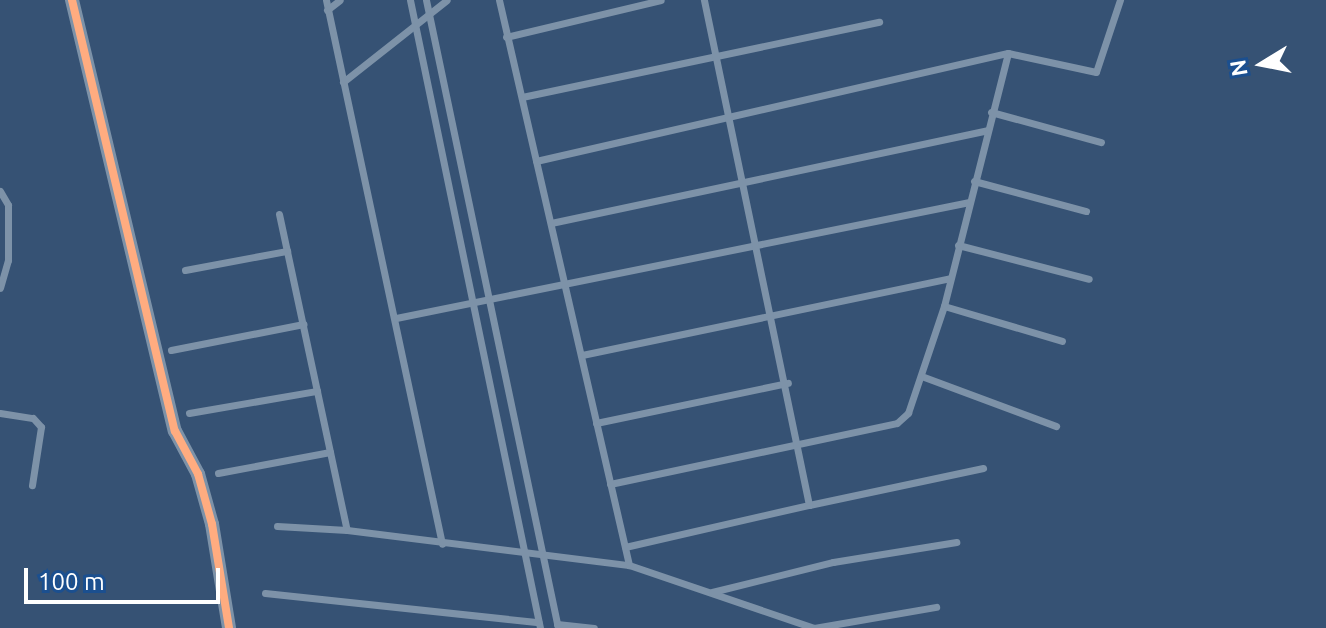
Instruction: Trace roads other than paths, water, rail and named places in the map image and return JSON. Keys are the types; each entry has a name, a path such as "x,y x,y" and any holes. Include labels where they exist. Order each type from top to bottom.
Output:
{"street":[{"path":"72,0 175,431 212,524 229,628"}],"lane":[{"path":"326,0 442,544"},
{"path":"327,10 340,0"},
{"path":"265,593 539,625 410,0"},
{"path":"426,0 492,300 557,626 594,628"},
{"path":"343,82 430,19 447,0"},
{"path":"499,0 629,565"},
{"path":"506,37 661,0"},
{"path":"704,0 788,383 809,505"},
{"path":"536,161 1008,53 1096,72 1120,0"},
{"path":"522,97 715,53 879,22"},
{"path":"610,484 897,423 924,377 1008,53"},
{"path":"991,112 1101,142"},
{"path":"551,223 987,130"},
{"path":"974,181 1086,211"},
{"path":"0,191 8,205 0,288"},
{"path":"396,318 969,202"},
{"path":"279,214 347,530"},
{"path":"958,245 1089,279"},
{"path":"185,270 287,251"},
{"path":"582,355 949,278"},
{"path":"944,306 1062,341"},
{"path":"171,350 303,324"},
{"path":"924,377 1056,426"},
{"path":"596,423 788,383"},
{"path":"189,413 317,391"},
{"path":"0,413 33,418 41,427 32,485"},
{"path":"218,473 330,452"},
{"path":"625,547 983,468"},
{"path":"277,526 347,530 545,559 629,565 814,628 936,607"},
{"path":"709,593 833,562 956,542"}]}
